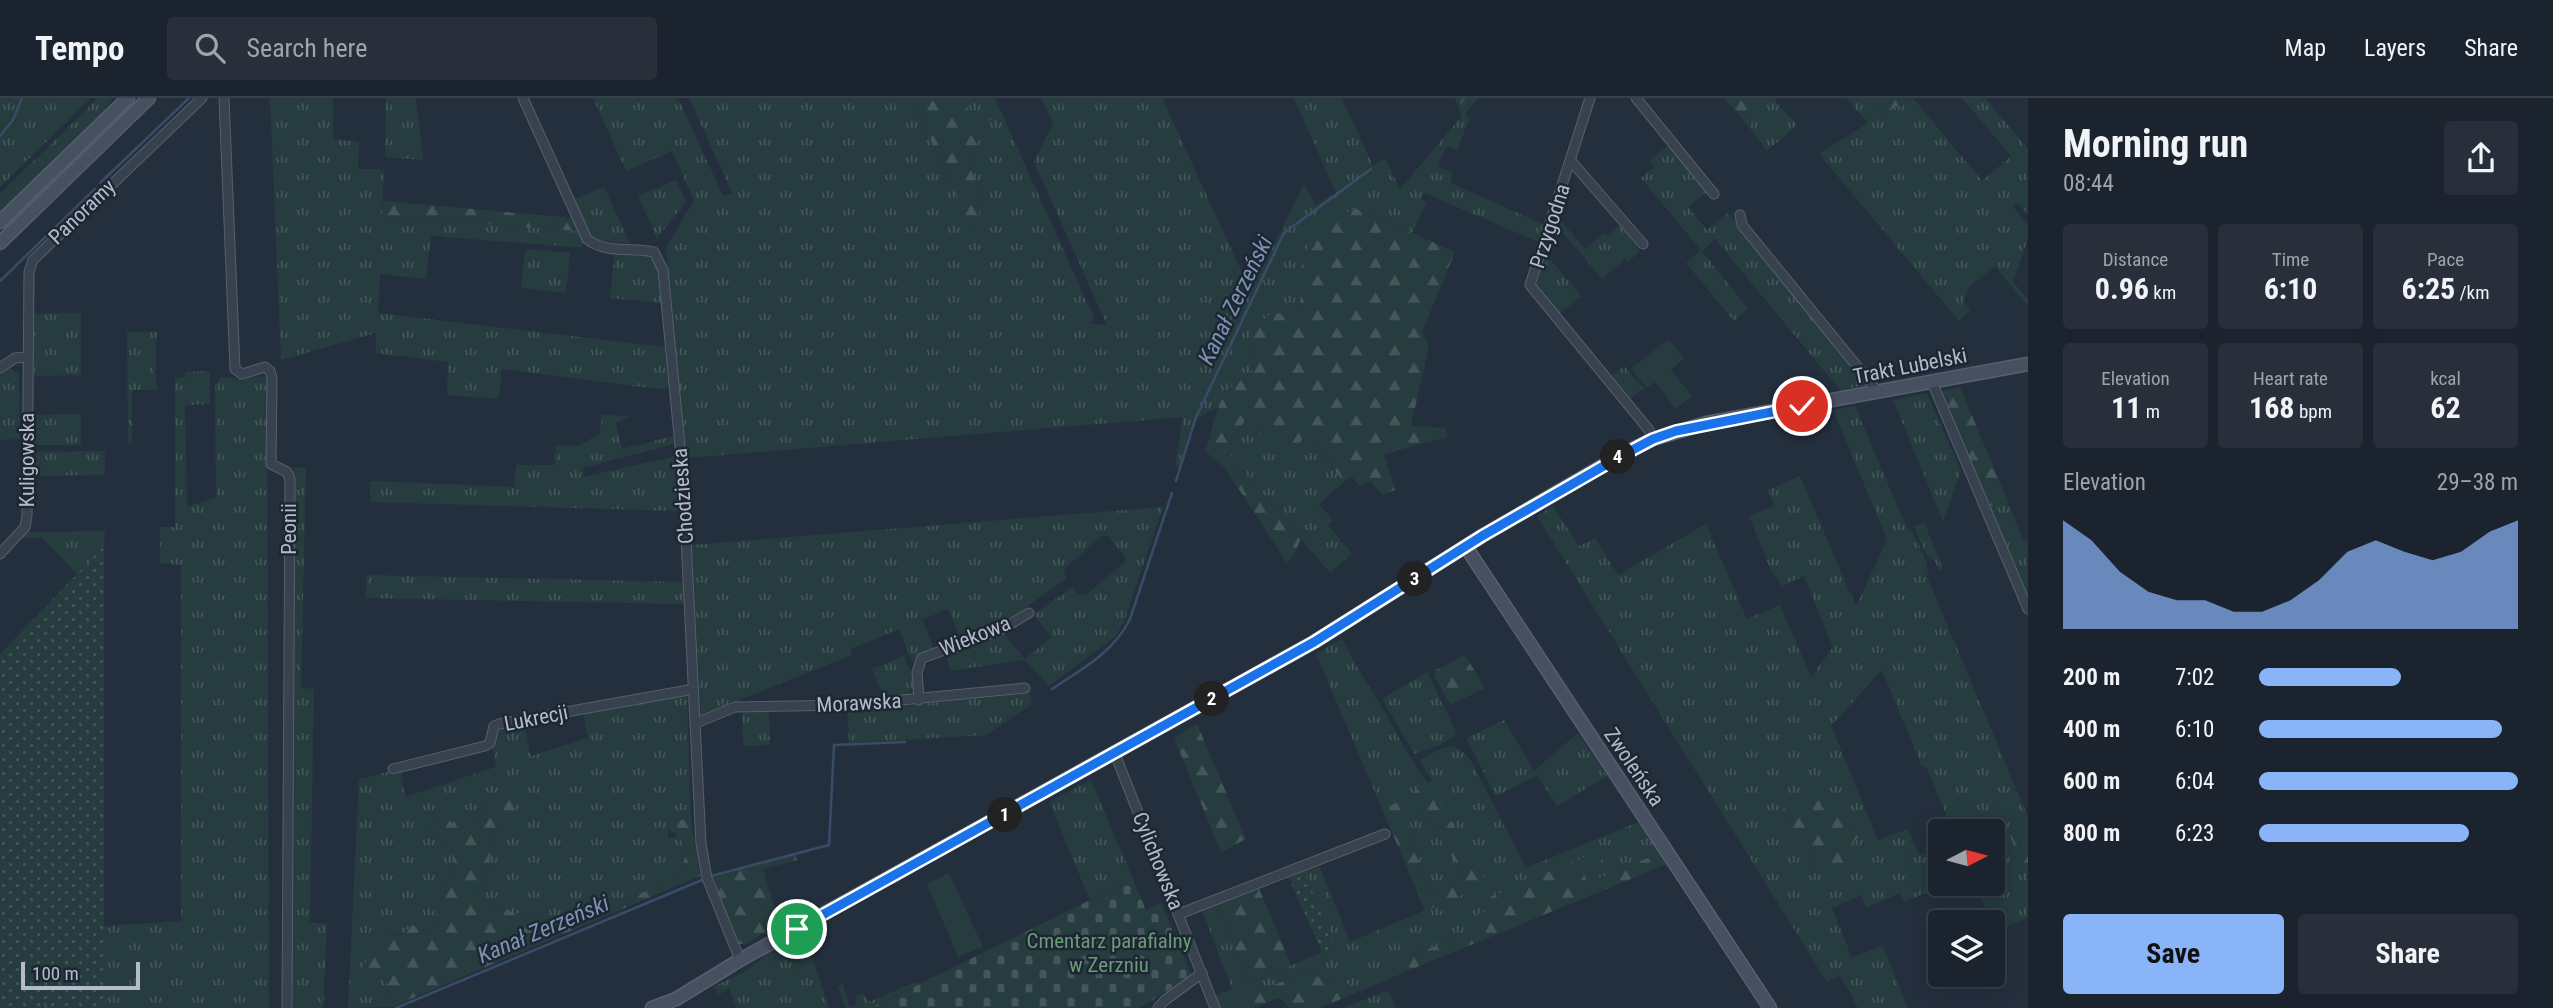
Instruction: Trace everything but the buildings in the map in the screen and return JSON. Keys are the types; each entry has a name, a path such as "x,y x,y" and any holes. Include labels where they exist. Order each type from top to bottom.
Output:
{"street":[{"path":"0,222 128,98"},
{"path":"0,243 149,98"},
{"name":"Panoramy","path":"28,357 29,272 33,260 202,98"},
{"name":"Peonii","path":"224,98 235,365 237,372 242,374 265,367 270,371 271,464 287,472 290,479 287,1008"},
{"name":"Chodzieska","path":"523,98 587,239 604,248 654,252 663,270 683,477 703,862 740,960"},
{"name":"Przygodna","path":"1590,98 1530,285 1641,420 1653,439"},
{"path":"1636,98 1714,194"},
{"path":"1571,161 1643,244"},
{"path":"1740,215 1742,225 1878,392"},
{"path":"0,368 15,358 28,357"},
{"name":"Kuligowska","path":"0,554 25,527 27,516 28,357"},
{"name":"Trakt Lubelski","path":"652,1008 676,1003 740,960 1322,638 1466,547 1653,439 1707,424 2028,364"},
{"path":"1932,382 2028,609"},
{"name":"Zwoleńska","path":"1466,547 1770,1008"},
{"name":"Wiekowa","path":"919,700 917,672 922,658 1002,629 1029,612"},
{"name":"Morawska","path":"696,723 735,707 850,705 1025,688"},
{"name":"Lukrecji","path":"393,769 487,746 493,728 499,724 694,689"},
{"name":"Cylichowska","path":"1115,754 1215,1008"},
{"path":"1179,914 1385,834"},
{"path":"1158,1008 1202,973"}],"green space":[{"path":"0,98 91,98 0,187"},
{"path":"98,98 113,98 96,122 0,214 0,194"},
{"path":"270,98 333,98 333,140 359,141 358,169 384,169 382,216 578,231 584,241 582,247 575,247 431,236 426,279 380,274 378,313 665,347 668,386 663,389 642,387 502,369 499,399 447,395 448,362 376,353 376,333 281,360"},
{"path":"386,98 416,98 423,160 385,157"},
{"path":"593,98 678,98 723,196 732,193 689,98 912,98 972,230 983,202 970,167 977,147 977,127 963,98 995,98 1094,318 1090,324 1107,325 1034,162 1053,123 1041,98 1162,98 1246,281 1263,267 1304,185 1316,205 1336,193 1294,98 1342,98 1373,166 1385,158 1400,189 1462,116 1455,98 1478,98 1465,114 1469,119 1457,150 1447,146 1438,166 1453,173 1450,183 1545,225 1539,242 1424,193 1421,199 1427,202 1412,233 1355,208 1300,295 1301,309 1294,315 1284,315 1250,342 1252,373 1228,389 1219,407 1198,417 1180,469 1175,467 1183,417 686,458 666,248 694,200 672,151 626,171"},
{"path":"912,98 963,98 970,113 989,108 994,118 977,127 977,147 970,167 983,202 972,231"},
{"path":"1725,98 1748,98 1752,104 1751,130"},
{"path":"1748,98 1776,98 1776,102 1797,125 1767,151 1751,130 1752,104"},
{"path":"1846,98 1869,98 1884,114 1913,98 1982,181 2011,156 1962,98 1985,98 2028,149 2028,215 2018,203 2013,207 2028,225 2028,238 2013,282 2028,299 2028,306 1995,266 1969,287 1964,302 1970,310 1959,321 1819,154 1868,123"},
{"path":"1869,98 1911,98 1884,114"},
{"path":"1670,144 1708,191 1688,207 1707,230 1728,213 1827,333 1866,385 1840,390 1715,239 1702,251 1748,309 1734,321 1686,263 1701,250 1641,178 1654,167 1649,161"},
{"path":"676,180 686,202 657,238 638,196"},
{"path":"604,187 630,243 596,241 592,238 573,200"},
{"path":"383,201 573,218 578,231 382,216"},
{"path":"1355,208 1455,252 1422,332 1429,346 1411,426 1445,428 1448,437 1384,454 1395,490 1382,495 1370,480 1361,487 1351,476 1344,482 1310,438 1303,438 1297,447 1284,451 1265,428 1259,435 1246,420 1233,436 1228,453 1301,539 1287,563 1225,468 1205,451 1224,395 1252,373 1250,342 1253,327 1272,313 1294,315 1301,309 1301,274 1308,247 1327,228"},
{"path":"1557,216 1585,249 1604,233 1607,236 1621,224 1640,251 1628,262 1625,259 1602,279 1555,223"},
{"path":"525,249 570,253 566,293 521,288"},
{"path":"615,251 642,255 655,262 660,277 662,303 610,298"},
{"path":"1545,253 1581,296 1559,314 1536,282"},
{"path":"81,313 81,375 34,376 34,314"},
{"path":"127,332 157,332 155,373 158,390 132,390 132,444 128,444"},
{"path":"1668,339 1684,358 1671,370 1692,396 1676,409 1655,382 1647,388 1631,369"},
{"path":"1624,366 1643,388 1630,399 1611,376"},
{"path":"8,367 19,373 20,439 0,440 0,376"},
{"path":"210,371 210,404 185,405 187,507 216,497 215,385 222,377 242,379 267,376 269,1008 104,1008 104,926 181,921 181,565 160,563 160,527 175,527 175,377 185,377 185,372"},
{"path":"1960,387 2007,499 1988,507 1941,391"},
{"path":"1927,393 1961,471 1943,521 1893,400"},
{"path":"1855,406 1907,529 1910,528 1923,553 1927,577 2028,817 2028,829 2011,837 2028,879 2028,918 2005,928 2005,910 1986,910 1980,896 2006,896 2006,819 1948,819 1926,767 1922,767 1882,670 1831,726 1878,840 1908,829 1919,855 1928,852 1928,892 1904,902 1900,893 1866,908 1861,895 1832,908 1852,958 1882,945 1908,1008 1858,1008 1840,975 1827,982 1537,516 1553,506 1579,546 1595,538 1618,575 1706,524 1747,619 1780,605 1811,677 1833,647 1804,576 1782,586 1770,568 1749,516 1774,506 1768,490 1800,476 1856,607 1887,539 1833,410","holes":["1782,811 1851,825 1857,840 1850,844 1848,851 1816,871 1805,842 1788,825"]},
{"path":"81,414 81,445 34,445 34,415"},
{"path":"602,415 630,416 616,423 622,449 673,436 674,444 583,468 584,477 675,456 680,511 370,502 370,481 514,487 516,465 555,465 556,445 579,446 600,433"},
{"path":"1247,420 1259,435 1265,428 1292,448 1297,447 1303,438 1310,438 1344,482 1319,504 1333,520 1328,525 1352,554 1330,573 1228,453 1233,436"},
{"path":"105,451 105,475 34,476 34,452"},
{"path":"306,467 301,688 314,689 310,922 327,924 323,1008 290,1008 293,468"},
{"path":"2007,499 2023,541 2028,540 2028,602 1988,507"},
{"path":"1163,507 1124,622 1115,637 1049,686 1025,660 949,671 947,653 1003,633 1025,659 1052,637 1034,615 1072,587 1078,594 1086,595 1125,562 1125,557 1108,536 1102,536 1064,569 1066,579 999,626 961,639 948,609 922,620 934,649 921,653 913,663 899,629 850,649 852,655 701,715 692,545"},
{"path":"1924,522 1943,569 1939,571 1935,561 1926,554 1914,527"},
{"path":"105,531 104,546 77,574 42,538 21,538 27,532"},
{"path":"104,546 104,1008 0,1008 0,654"},
{"path":"367,575 683,582 684,604 366,598"},
{"path":"1342,638 1428,783 1432,780 1419,760 1447,747 1465,753 1526,868 1638,822 1660,853 1586,884 1583,870 1601,851 1490,909 1466,934 1407,957 1410,970 1358,992 1352,984 1337,984 1306,972 1218,1008 1214,996 1232,989 1201,908 1216,902 1249,983 1335,947 1303,869 1318,863 1350,942 1487,884 1428,784 1383,811 1316,654"},
{"path":"1465,655 1485,688 1450,705 1434,671"},
{"path":"904,656 912,675 913,688 907,696 884,697 872,669"},
{"path":"1427,672 1457,734 1440,745 1414,754 1382,699"},
{"path":"1030,693 1032,704 986,735 849,743 847,708 883,708"},
{"path":"687,695 691,821 675,819 668,829 668,838 679,837 687,852 680,872 656,887 597,910 587,910 563,922 525,917 480,899 479,889 489,866 491,848 499,824 489,795 477,820 465,825 433,821 426,830 439,837 452,850 453,866 432,928 383,936 379,978 388,984 388,997 392,1007 348,1008 359,779 388,772 389,776 401,773 405,797 496,767 493,748 498,728 524,724 531,756 588,738 583,713"},
{"path":"742,711 769,711 770,745 743,746"},
{"path":"1504,720 1534,771 1578,733 1607,776 1557,806 1537,776 1496,796 1466,738"},
{"path":"1197,724 1246,839 1221,852 1174,738"},
{"path":"1091,780 1133,879 1090,900 1049,802"},
{"path":"1428,783 1488,884 1425,911 1383,811","holes":["1419,815 1426,816 1457,864 1460,878 1444,889 1431,890 1426,885 1409,825 1411,820"]},
{"path":"515,784 519,795 514,814 499,824 491,848 489,866 479,889 480,899 525,917 563,922 587,910 597,910 607,904 620,902 656,887 680,872 687,852 679,837 668,829 675,819 691,821 700,876 392,1007 388,997 388,984 379,978 365,982 360,971 383,936 402,934 412,925 421,930 432,928 453,866 452,850 439,837 426,830 426,824 477,820 489,795"},
{"path":"1814,798 1827,803 1843,822 1858,829 1860,834 1849,849 1848,862 1833,874 1826,875 1823,869 1816,871 1805,843 1794,841 1782,810 1800,801"},
{"path":"1419,815 1426,816 1457,864 1460,878 1447,888 1431,890 1426,885 1409,825 1411,820"},
{"path":"2028,829 2028,879 2010,836"},
{"path":"1601,850 1603,862 1583,870 1587,883 1660,853 1667,864 1410,970 1406,958 1465,934 1463,921 1490,909 1490,897"},
{"path":"795,853 797,860 763,869 775,910 781,908 786,921 745,944 738,944 713,877"},
{"path":"1303,869 1335,947 1322,952 1287,874"},
{"path":"949,873 983,947 958,957 927,884"},
{"name":"Cmentarz parafialny w Zerzniu","path":"1133,879 1146,910 1161,903 1192,976 1139,1008 871,1008"},
{"path":"1258,886 1291,965 1249,983 1216,902"},
{"path":"805,935 829,1008 736,1008 729,988 719,995 713,987 746,971 769,952"},
{"path":"1306,972 1337,984 1352,984 1358,992 1319,1008 1289,1008 1282,999 1277,998 1254,1008 1218,1008"},
{"path":"922,982 871,1008 850,1008 857,1004 856,996 863,993 869,1002 913,983"},
{"path":"843,984 850,1008 845,1008 838,986"},
{"path":"1386,991 1391,995 1396,1008 1344,1008"}],"waterway":[{"path":"0,136 13,120 22,98"},
{"path":"100,183 189,98"},
{"name":"Kanał Zerzeński","path":"1461,103 1464,98"},
{"name":"Kanał Zerzeński","path":"1176,481 1196,417 1284,233 1371,169"},
{"path":"0,281 95,189"},
{"name":"Kanał Zerzeński","path":"1052,689 1096,659 1123,631 1130,619 1172,493"},
{"name":"Kanał Zerzeński","path":"711,876 829,845 834,745 905,742"},
{"name":"Kanał Zerzeński","path":"396,1008 702,880"},
{"name":"Kanał Zerzeński","path":"45,1004 46,1008"}],"route":[{"path":"797,929 1314,642 1482,536 1653,439 1707,424 1802,406"}]}
